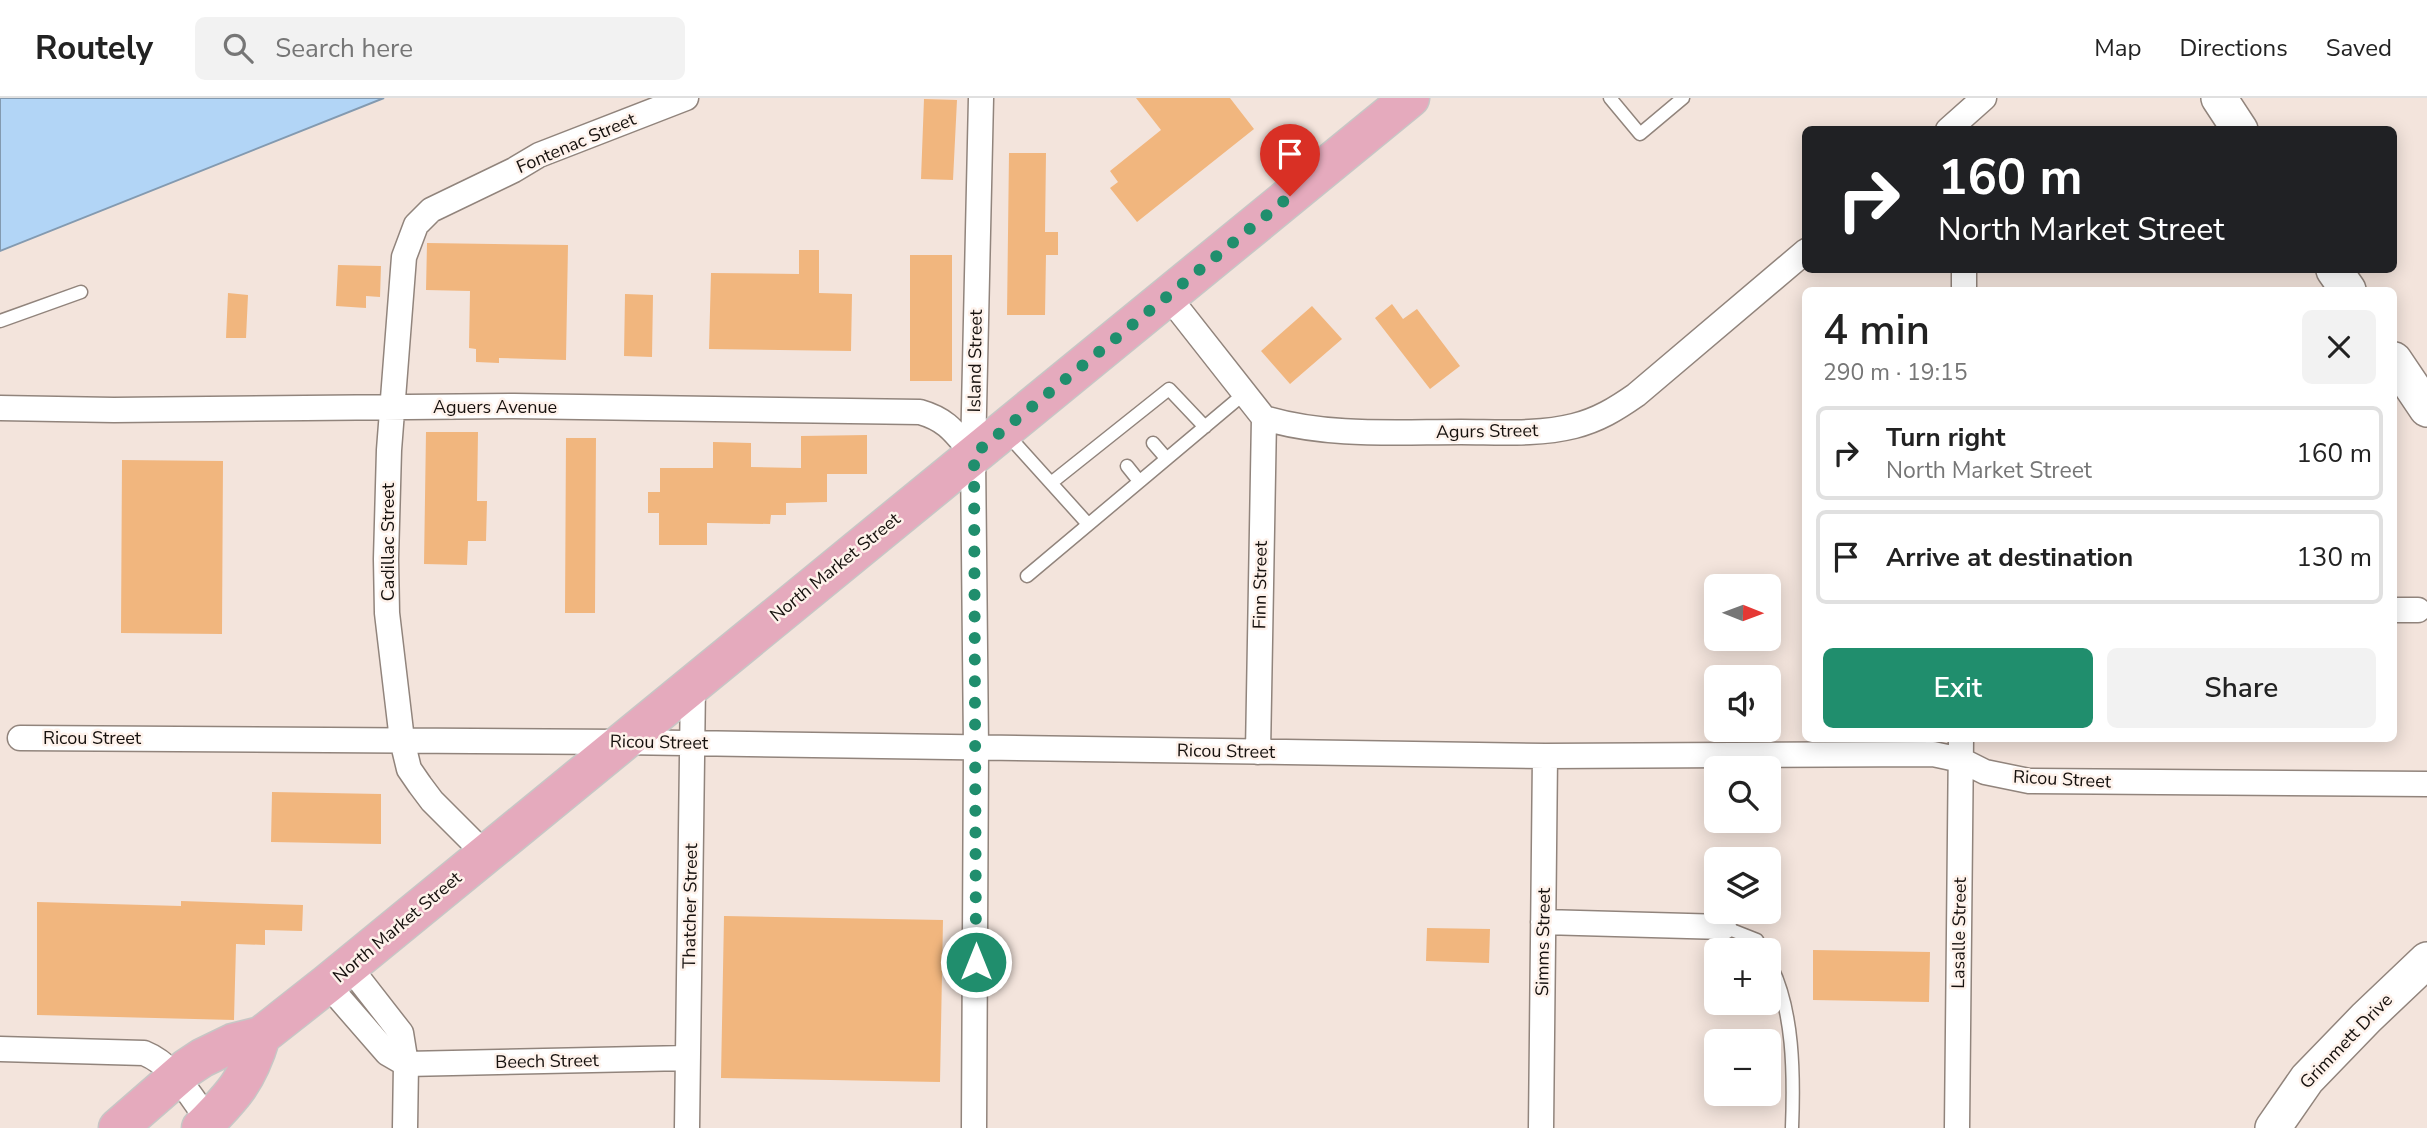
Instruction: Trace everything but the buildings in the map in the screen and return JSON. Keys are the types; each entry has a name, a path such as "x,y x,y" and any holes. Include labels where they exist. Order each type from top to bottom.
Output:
{"main road":[{"path":"2219,98 2237,126"},
{"name":"North Market Street","path":"118,1128 202,1058 233,1044 261,1036 338,975 1168,296 1395,106"},
{"path":"2397,364 2427,409"},
{"name":"Grimmett Drive","path":"2273,1128 2307,1079 2427,960"},
{"path":"205,1124 238,1088 253,1061 261,1036"}],"street":[{"name":"Fontenac Street","path":"431,210 514,170 538,155 686,98"},
{"name":"Island Street","path":"974,1128 974,454 981,98"},
{"name":"Cadillac Street","path":"431,210 416,225 404,257 389,450 387,613 402,740 410,769 432,801 485,854"},
{"name":"Agurs Street","path":"1264,418 1301,428 1338,432 1527,432 1574,426 1615,410 1636,395 1802,254"},
{"path":"1168,296 1264,418"},
{"name":"Aguers Avenue","path":"0,408 114,410 514,406 920,412 937,417 974,454"},
{"name":"Finn Street","path":"1258,752 1264,418"},
{"name":"Thatcher Street","path":"687,1128 693,684"},
{"name":"Ricou Street","path":"20,738 621,742 1545,756 1933,754 1961,749 1985,772 2029,781 2427,784"},
{"name":"Lasalle Street","path":"1957,1128 1961,749"},
{"name":"Simms Street","path":"1541,1128 1545,756"},
{"path":"1544,922 1724,927"},
{"path":"338,975 387,1053 406,1064 405,1128"},
{"path":"0,1049 144,1053 169,1067 205,1124"},
{"name":"Beech Street","path":"406,1064 688,1058"}],"lane":[{"path":"1610,98 1640,134 1683,98"},
{"path":"0,321 81,292"},
{"path":"1051,483 1109,445 1137,422 1169,389 1205,427"},
{"path":"1027,576 1245,393"},
{"path":"1003,430 1087,523"},
{"path":"1153,443 1166,458"},
{"path":"1127,466 1139,481"},
{"path":"1724,927 1752,938"},
{"path":"1781,993 1787,1014 1793,1093 1792,1128"}],"water":[{"path":"0,98 384,98 0,251"}],"route":[{"path":"976,962 974,454 1290,196"}]}
